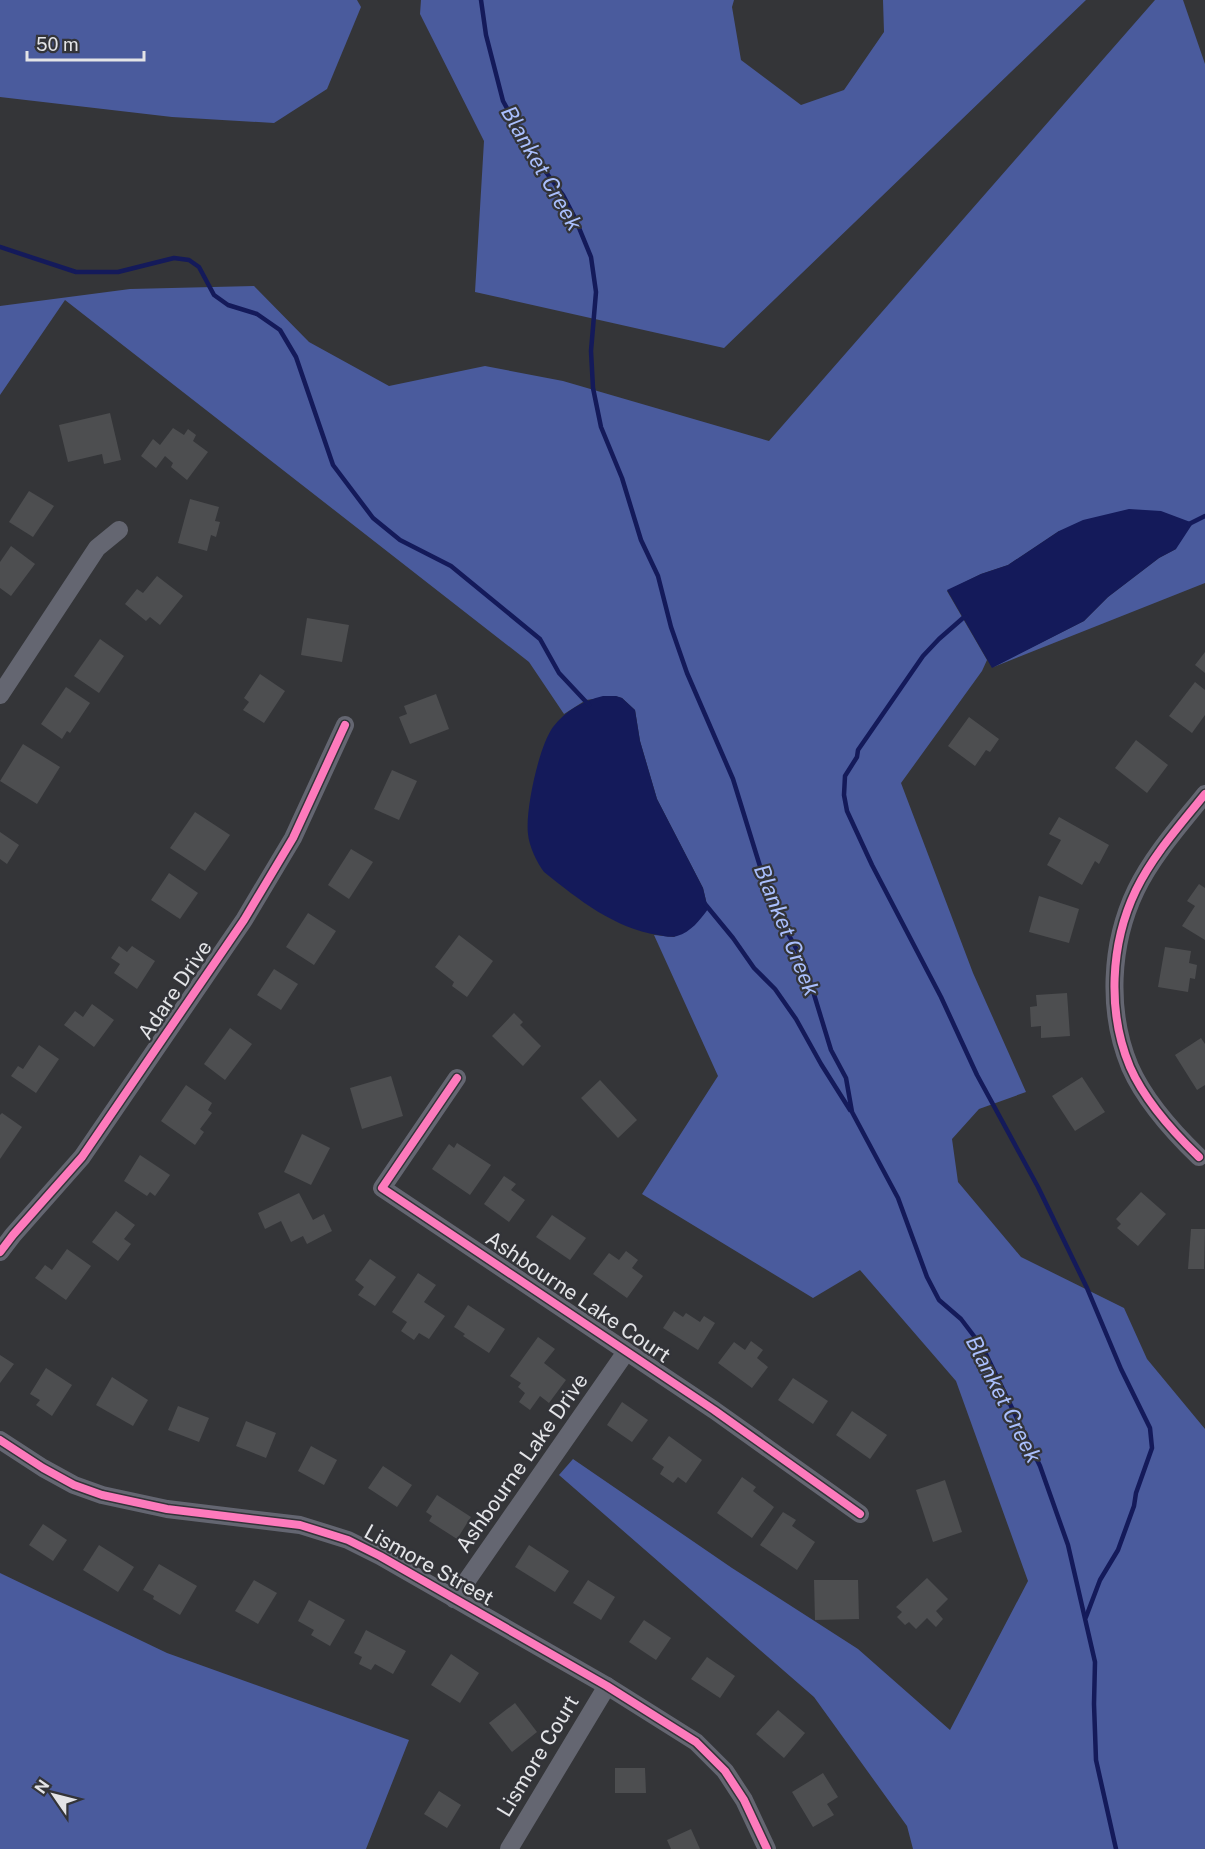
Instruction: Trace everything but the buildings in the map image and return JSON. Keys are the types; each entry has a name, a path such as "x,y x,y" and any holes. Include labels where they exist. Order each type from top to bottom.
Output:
{"street":[{"path":"0,695 98,548 118,530"},
{"name":"Adare Drive","path":"0,1252 82,1157 244,920 293,838 345,725"},
{"path":"1199,1157 1156,1110 1131,1067 1119,1033 1114,969 1125,916 1137,888 1157,856 1205,794"},
{"name":"Ashbourne Lake Court","path":"457,1078 382,1188 714,1410 860,1514"},
{"name":"Ashbourne Lake Drive","path":"454,1599 626,1352"},
{"name":"Lismore Street","path":"0,1440 74,1485 102,1495 167,1509 314,1528 348,1540 380,1556 607,1686 696,1742 725,1771 744,1800 767,1849"},
{"name":"Lismore Court","path":"509,1849 607,1686"}],"shaded area":[{"path":"0,0 357,0 361,7 327,89 274,123 172,117 0,97"},
{"path":"421,0 734,0 732,7 741,60 801,105 844,90 884,32 883,0 1086,0 724,348 475,292 484,141 420,14"},
{"path":"1155,0 1183,0 1205,64 1205,583 991,668 1084,621 1108,597 1159,558 1176,549 1059,531 1008,565 981,574 947,591 987,660 982,671 901,783 973,973 1026,1092 979,1109 952,1139 958,1182 1021,1257 1124,1308 1147,1359 1205,1429 1205,1849 913,1849 907,1826 814,1697 559,1475 573,1459 732,1568 858,1649 950,1730 1028,1581 956,1381 860,1270 813,1298 642,1194 718,1076 654,935 674,937 708,909 703,888 657,799 640,741 635,710 622,698 615,696 586,700 564,714 529,662 65,300 0,395 0,306 130,289 254,286 309,342 389,386 485,366 563,381 769,441"},
{"path":"1129,509 1161,511 1193,523 1176,549 1159,558 1108,597 1084,621 992,668 947,590 981,574 1008,565 1059,531 1083,520"},
{"path":"603,696 622,698 635,710 640,741 657,799 703,888 708,909 691,929 677,936 667,937 642,931 598,911 570,893 544,872 530,844 528,823 531,795 538,763 548,736 558,721 569,711"},
{"path":"0,1573 167,1653 409,1740 366,1849 0,1849"}],"waterway":[{"name":"Blanket Creek","path":"481,0 486,35 503,101 531,152 563,195 591,257 596,292 591,351 593,388 601,427 622,478 641,540 658,576 671,627 687,673 733,779 763,876 784,926 805,965 831,1050 846,1078 852,1112 898,1198 927,1277 939,1300 961,1319 983,1348 1040,1466 1068,1545 1095,1662 1096,1760 1116,1849"},
{"path":"0,247 76,272 118,272 174,258 189,260 199,267 214,295 228,305 257,314 280,330 296,357 333,465 373,518 400,540 451,566 540,639 559,673 589,705"},
{"path":"1189,524 1205,516"},
{"path":"966,617 939,639 923,656 858,750 857,757 845,776 844,795 847,811 872,865 941,997 977,1075 1038,1187 1087,1288 1121,1369 1150,1428 1152,1448 1136,1493 1134,1506 1118,1550 1100,1580 1086,1617"},
{"path":"705,904 754,968 775,989 796,1019 850,1110"}],"cycle path":[{"path":"0,1252 82,1157 244,920 293,838 345,725"},
{"path":"1199,1157 1160,1115 1136,1080 1123,1046 1118,1024 1115,978 1121,933 1136,890 1159,852 1205,794"},
{"path":"457,1078 382,1188 714,1410 860,1514"},
{"path":"0,1440 74,1485 102,1495 167,1509 300,1525 348,1540 380,1556 607,1686 696,1742 725,1771 744,1800 767,1849"}]}
